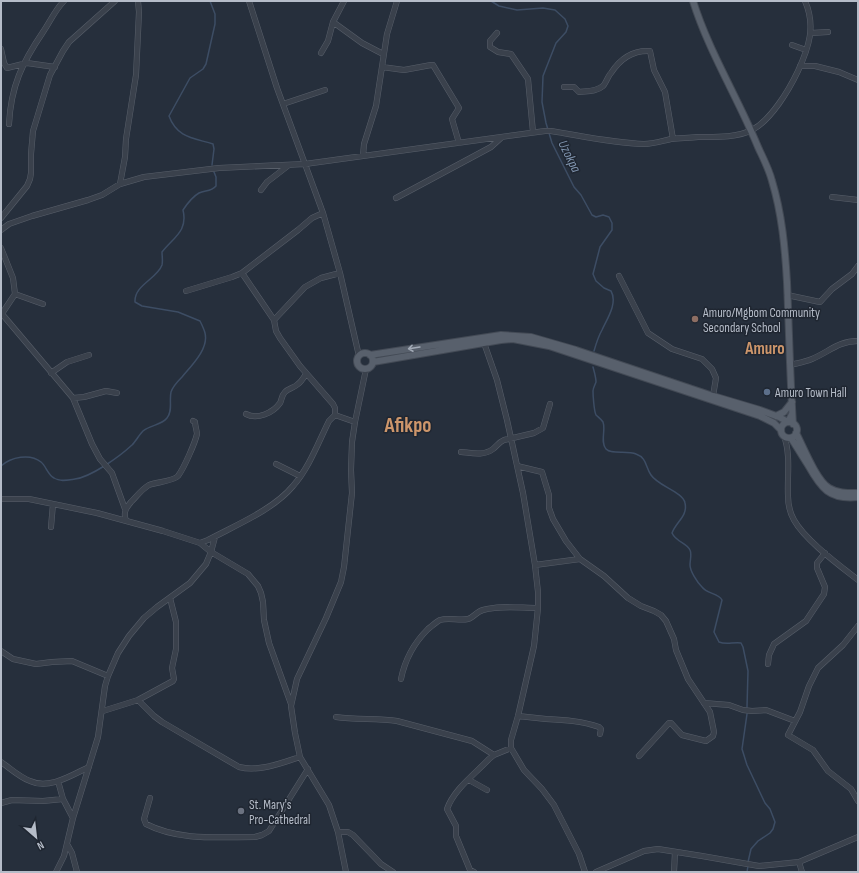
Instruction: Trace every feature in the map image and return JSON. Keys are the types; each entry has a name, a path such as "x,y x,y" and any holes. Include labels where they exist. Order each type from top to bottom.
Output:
{"main road":[{"path":"693,1 709,43 751,130 772,179 778,201 784,240 792,402 791,423"},
{"path":"858,493 840,492 828,488 824,484 796,433 796,429 791,423 776,416 531,337 500,335 483,340 373,362 371,366 366,369 359,365 358,359 359,356 365,354 370,355 483,340 513,339 549,346 768,419 774,423 786,438 791,438 815,478 826,491 842,497 858,497"},
{"path":"370,355 373,362"},
{"path":"776,416 784,412 792,402"},
{"path":"782,433 782,425 791,423"},
{"path":"791,438 796,433"}],"street":[{"path":"1,218 27,186 30,179 30,154 33,131 50,75 63,50 69,42 115,1"},
{"path":"134,1 139,8"},
{"path":"120,184 136,75 138,1"},
{"path":"249,1 283,104 322,213 340,273 359,356"},
{"path":"321,53 328,41 333,22 344,1"},
{"path":"363,156 364,144 376,106 387,34 398,1"},
{"path":"1,229 9,224 32,216 102,195 120,184 144,177 219,168 305,164 545,131 594,139 646,144 673,139 732,136 751,130 760,124 773,112 793,82 811,33 808,8 805,1"},
{"path":"10,124 10,104 18,74 31,48 62,2"},
{"path":"333,22 362,43 383,54"},
{"path":"811,33 828,32"},
{"path":"497,33 490,41 490,47 498,52 511,54 528,79 533,132"},
{"path":"792,45 806,50"},
{"path":"1,49 4,63 7,68 27,63 55,67"},
{"path":"564,87 574,87 579,92 593,91 603,86 610,73 626,57 637,51 650,51 654,70 665,92 673,139"},
{"path":"382,67 404,70 431,64 433,65 459,108 452,119 459,143"},
{"path":"800,66 815,66 839,72 858,80"},
{"path":"283,104 325,90"},
{"path":"396,198 491,147 501,138"},
{"path":"261,190 267,182 290,165"},
{"path":"832,198 858,200"},
{"path":"186,291 242,273 312,218 322,213"},
{"path":"1,248 13,278 15,294 1,314 73,398 92,444 112,473 125,509 124,516 126,521"},
{"path":"787,295 820,302 832,289 852,274 858,266"},
{"path":"200,543 215,537 262,510 279,499 289,490 300,476 329,421 335,415 335,408 333,404 306,374 280,338 276,331 274,320 242,273"},
{"path":"274,320 305,287 321,278 340,273"},
{"path":"619,276 648,333 672,349 702,359 712,370 716,378 713,396"},
{"path":"15,294 43,304"},
{"path":"483,340 497,380 511,438 535,565 538,592 534,646 511,740 511,748 524,770 542,789 554,805 579,854 585,872"},
{"path":"790,365 803,363 813,359 837,345 850,341 858,341"},
{"path":"51,373 67,362 89,354"},
{"path":"292,706 296,681 326,618 343,575 352,494 352,456 355,422 366,369"},
{"path":"246,414 257,417 271,411 281,402 283,394 289,389 298,385 306,374"},
{"path":"73,398 84,397 106,390 117,393"},
{"path":"461,452 483,454 494,448 499,442 534,433 543,428 550,404"},
{"path":"335,415 355,422"},
{"path":"125,509 138,494 149,486 165,480 173,479 178,476 188,458 197,434 195,422 192,421"},
{"path":"782,433 788,448"},
{"path":"791,438 788,448 788,503 793,519 802,531 824,553 858,580"},
{"path":"788,458 794,450 799,450"},
{"path":"276,464 300,476"},
{"path":"517,466 542,472 549,495 548,504 553,519 566,541 580,559 604,576 628,598 661,615 666,621 688,679 710,712 714,732 710,739 706,741 682,735 671,723 669,723 639,756"},
{"path":"1,499 29,499 97,513 200,543 211,552 248,574 258,586 263,602 264,620 269,643 292,706 300,757 329,805 338,832 346,872"},
{"path":"51,527 53,504"},
{"path":"58,872 64,856 73,818 98,737 103,710 105,686 118,653 129,636 144,618 190,583 206,564 215,537"},
{"path":"768,664 769,655 774,644 806,621 824,594 825,587 817,568 817,563 824,553"},
{"path":"535,565 580,559"},
{"path":"103,710 138,700 173,681 172,668 176,649 176,622 170,598"},
{"path":"401,679 410,651 421,637 439,620 446,618 466,620 481,610 490,608 538,608"},
{"path":"858,626 843,645 818,668 809,686 800,712 788,735 813,750 828,771 851,789 858,801"},
{"path":"1,651 13,659 36,664 72,661 108,676"},
{"path":"284,685 290,686 296,681"},
{"path":"138,700 162,722 239,767 247,769 257,768 300,757"},
{"path":"704,703 730,704 748,710 766,710 795,721"},
{"path":"518,716 585,722 599,727 601,729 600,734"},
{"path":"336,717 397,721 472,741 494,755"},
{"path":"471,871 456,836 456,826 447,809 457,792 494,755 511,748"},
{"path":"1,762 30,781 37,783 58,781 89,767"},
{"path":"150,798 144,820 150,827 170,833 190,836 255,837 269,831 308,769"},
{"path":"469,780 487,790"},
{"path":"58,781 63,799 73,818"},
{"path":"1,803 12,800 63,799"},
{"path":"338,832 348,832 353,835 381,864 394,872"},
{"path":"596,872 644,852 658,850 759,866 799,862 858,837"},
{"path":"67,844 72,853 77,872"},
{"path":"674,872 675,852"},
{"path":"799,862 802,872"}],"waterway":[{"path":"210,1 215,14 215,24 206,64 203,69 190,78 169,116 172,123 181,133 213,144 214,149 212,165"},
{"name":"Uzokpa","path":"491,1 499,6 517,10 543,8 555,10 565,19 568,26 566,32 556,43 543,76 542,102 552,143 574,187 581,195 592,215 596,217 603,215 609,217 612,223 612,230 600,247 593,274 596,281 604,288 611,291 613,296 613,306 598,338 594,351"},
{"path":"1,466 15,458 26,457 37,459 52,477 59,480 75,479 89,475 120,455 132,445 143,431 167,418 170,412 170,395 172,390 202,351 206,339 204,328 200,321 178,312 142,306 135,302 136,296 138,291 159,270 162,265 162,252 182,229 184,223 183,210 186,205 196,195 216,186 216,177 214,172"},
{"path":"593,367 596,382 593,391 593,399 596,415 604,425 603,443 606,449 612,452 633,453 640,456 644,460 654,479 675,492 683,499 685,503 685,512 672,533 689,548 691,552 690,567 698,582 704,589 718,596 722,600 714,632 719,642 741,643 743,647 748,671 747,707"},
{"path":"747,714 742,749 747,765 765,803 770,809 775,822 770,833 758,841 751,849 748,862"},
{"path":"747,872 748,866"}],"place":[{"name":"Amuro/Mgbom Community Secondary School","path":"695,319"},
{"name":"Amuro Town Hall","path":"767,392"},
{"name":"St. Mary's Pro-Cathedral","path":"241,811"}],"district":[{"name":"Amuro","path":"765,348"},
{"name":"Afikpo","path":"408,425"}]}
